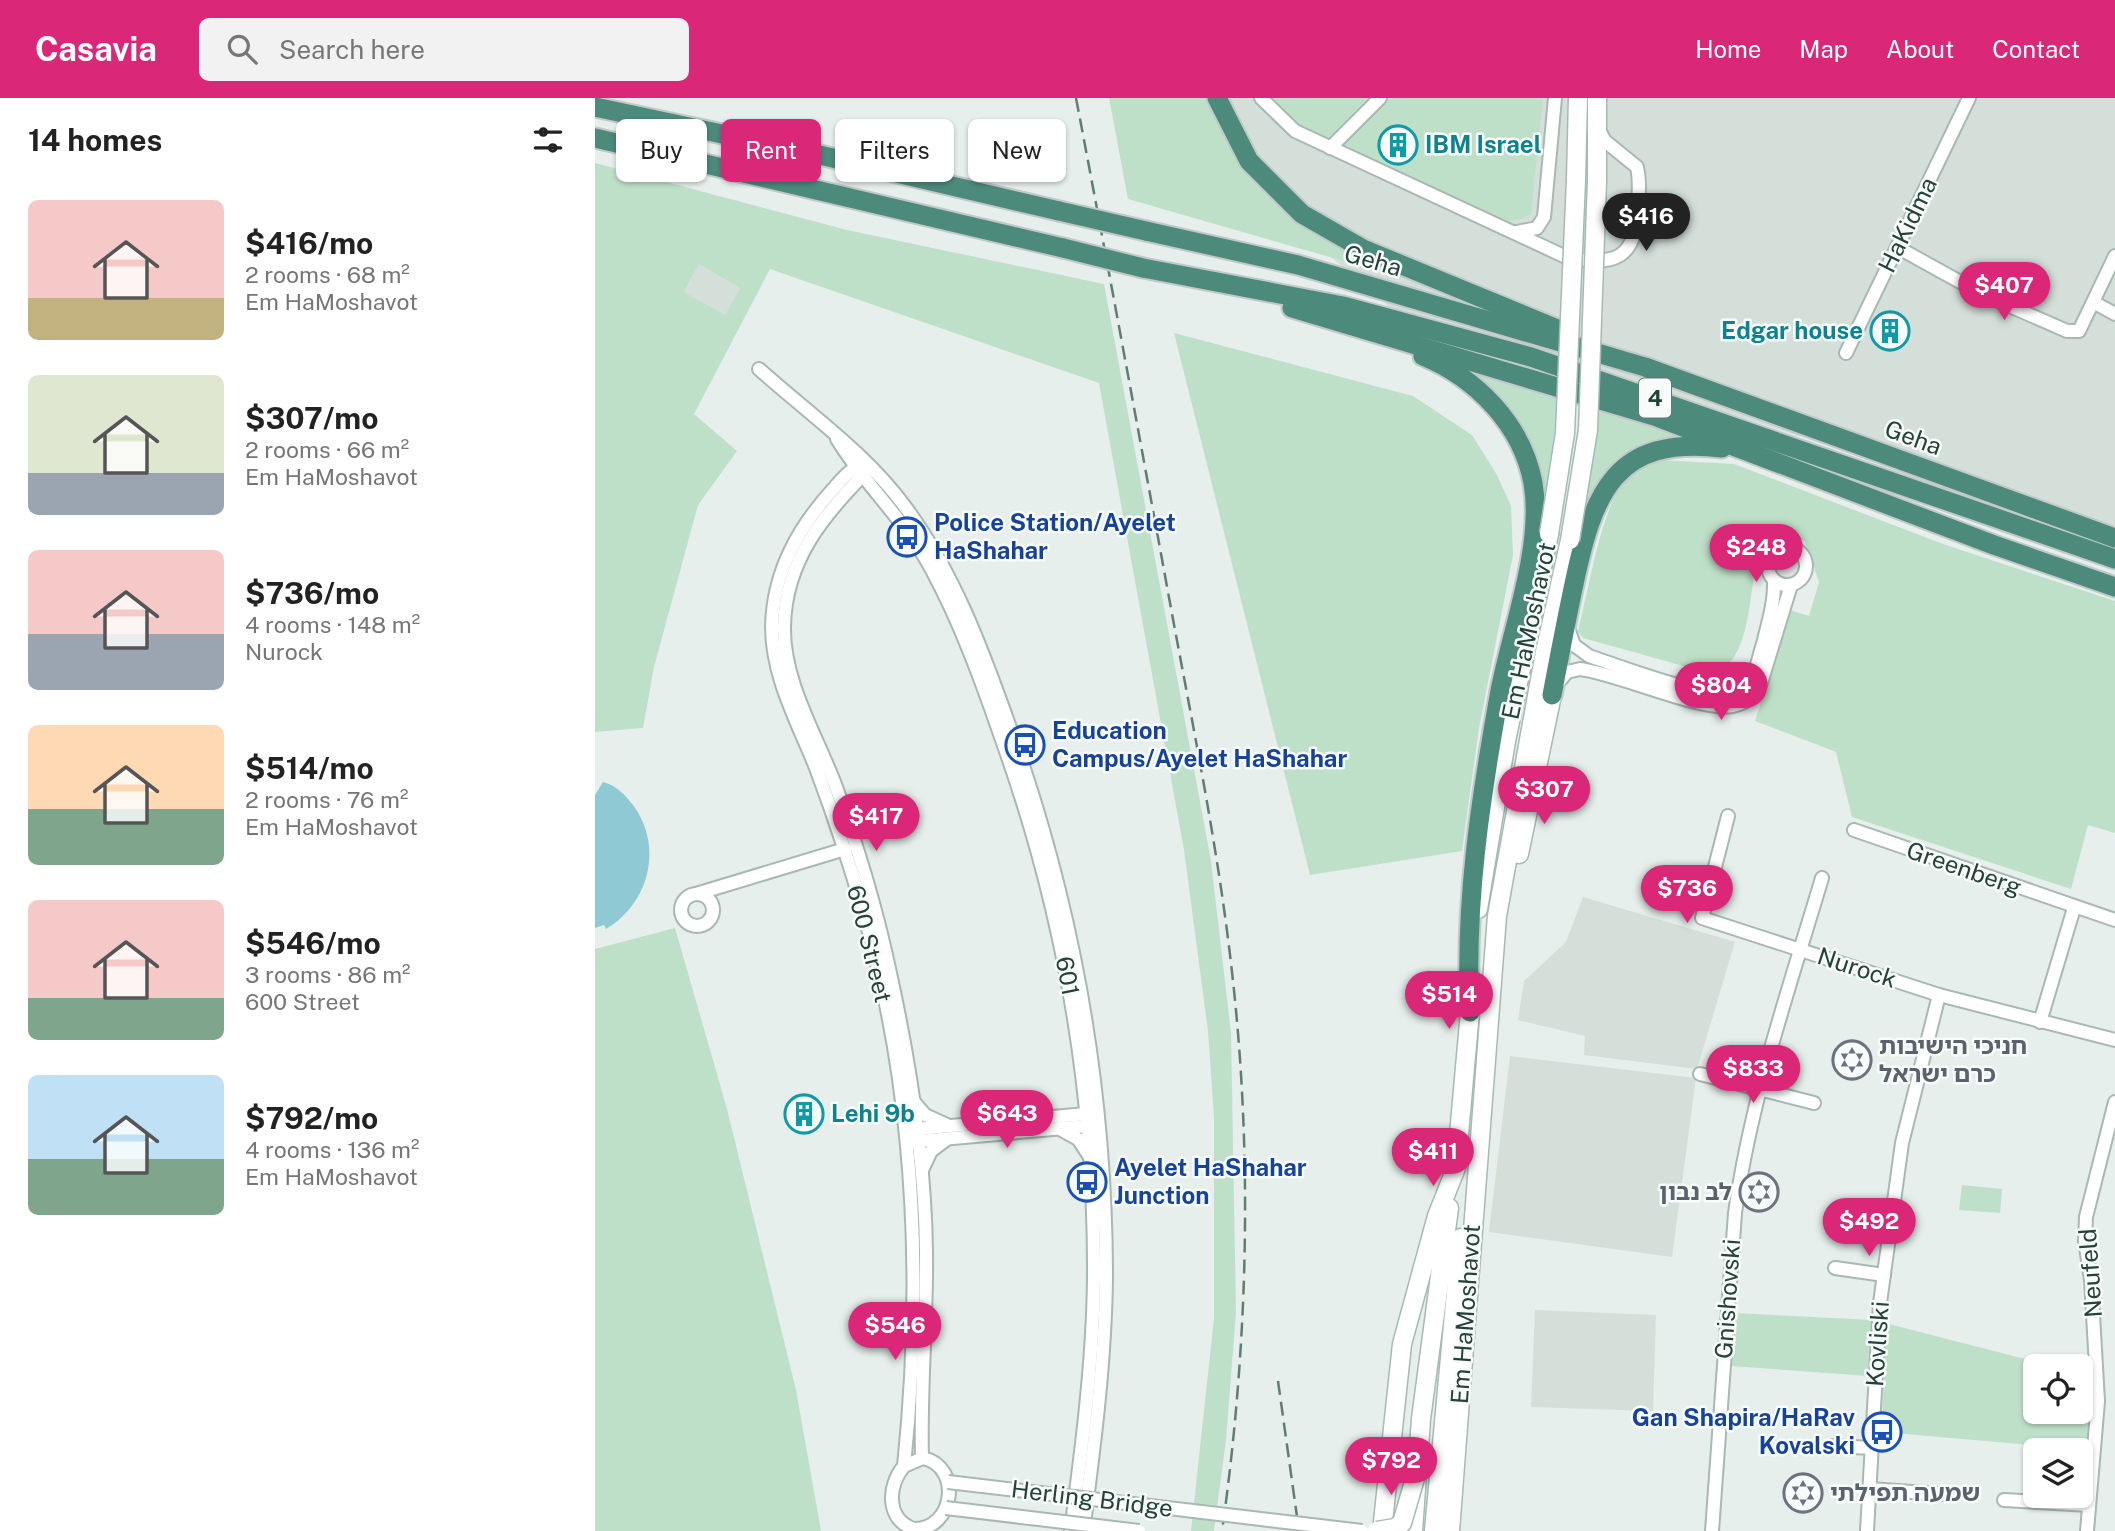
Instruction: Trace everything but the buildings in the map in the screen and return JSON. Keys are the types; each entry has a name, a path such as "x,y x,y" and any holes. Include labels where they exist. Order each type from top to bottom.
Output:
{"highway":[{"path":"1217,98 1249,161 1302,215 1375,255 1492,300 1645,367"},
{"name":"Geha","path":"595,107 807,152 1298,265 1645,367 2115,538"},
{"name":"Geha","path":"595,138 1183,277 1343,306 1531,357 2115,559"},
{"path":"1183,277 1553,384 1657,418 2115,587"},
{"path":"1338,321 1436,361 1479,390 1518,439 1532,480 1531,546 1500,690 1470,912 1469,1012"},
{"path":"1552,695 1588,526 1598,499 1617,473 1644,455 1659,450 1716,447 1744,451"}],"main road":[{"name":"Em HaMoshavot","path":"1382,1531 1402,1344 1437,1216 1456,1168 1478,909 1493,818 1549,534 1565,433 1578,98"},
{"name":"Em HaMoshavot","path":"1451,1531 1495,945 1524,760 1570,540 1588,430 1597,177 1597,98"},
{"path":"1495,945 1520,850 1552,695"},
{"path":"1434,1531 1446,1370 1465,1198 1479,1131"},
{"path":"1413,1531 1416,1475 1436,1287 1456,1168"},
{"path":"1377,1531 1395,1528 1402,1523 1416,1475"}],"street":[{"path":"1261,98 1295,131 1566,257 1586,261 1615,260 1629,250 1637,228 1637,167 1605,141 1597,127"},
{"path":"1330,148 1380,98"},
{"path":"1543,246 1555,98"},
{"name":"HaKidma","path":"1846,353 1969,98"},
{"path":"1597,177 1605,163 1623,155"},
{"path":"1513,232 1537,228 1545,213"},
{"path":"1897,247 1980,293 2067,331 2078,331 2095,303 2115,256"},
{"path":"2095,303 2115,314"},
{"path":"759,369 835,436 864,469"},
{"path":"835,436 845,453 864,469"},
{"path":"845,453 844,486 876,490"},
{"name":"600 Street","path":"864,469 806,522 786,557 773,605 772,630 783,688 845,849 885,1003 921,1174 922,1458"},
{"name":"601","path":"864,469 923,556 950,605 1018,785 1059,936 1105,1214 1105,1293 1098,1415 1083,1531"},
{"name":"601","path":"864,469 906,508 955,590 978,641 1030,782 1057,879 1081,987 1090,1119 1089,1158 1094,1252 1092,1345 1071,1531"},
{"name":"600 Street","path":"844,486 797,561 785,607 784,630 794,684 841,801 876,914 896,1000 912,1100 920,1260 904,1466"},
{"path":"1552,695 1562,677 1580,669 1715,705 1742,703 1757,692 1791,585 1801,579 1806,568 1804,557 1795,549 1778,550 1770,558 1769,570 1775,580 1773,602 1756,665 1746,686 1734,694 1702,692 1580,652 1570,640 1567,616"},
{"path":"1775,580 1791,585"},
{"name":"Nurock","path":"1728,816 1702,918 1939,995 2115,1040"},
{"name":"Greenberg","path":"1854,831 2115,920"},
{"path":"726,887 718,895 712,916 705,924 695,926 686,922 681,907 687,898 845,849"},
{"name":"Gnishovski","path":"1712,1531 1735,1213 1759,1089 1822,878"},
{"path":"696,894 706,897 713,908"},
{"path":"2040,1022 2074,908"},
{"name":"Kovliski","path":"1867,1531 1884,1275 1902,1143 1939,995"},
{"path":"1700,1074 1814,1103"},
{"path":"1058,1122 1073,1106 1083,1083"},
{"path":"912,1100 925,1115 951,1132"},
{"name":"Neufeld","path":"2093,1459 2098,1401 2085,1241 2086,1217 2115,1102"},
{"path":"913,1136 1090,1119"},
{"path":"1058,1122 1078,1139 1089,1158"},
{"path":"921,1174 931,1150 951,1132"},
{"path":"1835,1268 1884,1275"},
{"path":"1833,1446 1871,1448"},
{"path":"922,1458 940,1466 948,1482 946,1508 928,1527 914,1529 903,1523 895,1512 892,1498 896,1477 904,1466 922,1458"},
{"name":"Herling Bridge","path":"948,1482 1362,1531"},
{"path":"1870,1489 1954,1495"},
{"path":"2004,1500 2023,1501"},
{"name":"Herling Bridge","path":"946,1508 1139,1531"},
{"name":"Neufeld","path":"2087,1531 2089,1508"}],"shaded area":[{"path":"1195,98 2115,98 2115,538 1492,337 1393,310 1304,234"},
{"path":"699,264 741,288 725,316 684,292"},
{"path":"1583,897 1735,942 1697,1069 1584,1055 1585,1036 1518,1020 1524,981 1566,942"},
{"path":"1510,1056 1696,1078 1672,1257 1489,1232"},
{"path":"1535,1310 1656,1315 1653,1411 1531,1407"}],"green space":[{"path":"1109,98 1211,98 1261,184 1430,286 1128,199"},
{"path":"1269,98 1367,98 1327,139 1294,126"},
{"path":"1391,98 1543,98 1531,214 1519,220 1508,221 1343,146"},
{"path":"595,163 616,169 616,182 666,182 847,230 1104,284 1211,861 1231,1033 1236,1312 1226,1440 1214,1531 1191,1531 1214,1318 1214,1117 1208,1031 1184,850 1099,383 770,269 694,414 737,451 698,505 654,667 643,728 595,732","holes":["699,264 740,288 725,315 684,292"]},
{"path":"1174,333 1413,396 1472,435 1497,475 1511,506 1513,555 1479,728 1462,851 1310,875"},
{"path":"1473,372 1563,397 1542,548 1516,419 1498,394"},
{"path":"1599,409 1696,437 1649,447 1587,525 1578,522"},
{"path":"1661,460 1734,464 1943,544 2115,601 2115,833 2088,825 2071,889 1852,817 1836,752 1755,721 1790,610 1809,616 1819,582 1805,541 1788,536 1760,546 1743,637 1736,654 1726,666 1712,674 1583,638 1578,631 1591,574 1602,531 1616,494 1632,474"},
{"path":"675,928 727,1109 796,1390 821,1531 595,1531 595,949"},
{"path":"1962,1185 2002,1189 2000,1213 1959,1210"},
{"path":"1735,1313 1873,1320 1868,1376 1731,1366"},
{"path":"1885,1323 2023,1359 2023,1424 2091,1424 2090,1438 2023,1438 2023,1444 1882,1432"}],"water":[{"path":"603,782 623,794 643,821 649,856 642,890 621,918 606,929 604,925 595,928 595,795"}],"railway":[{"path":"1076,98 1201,771 1232,972 1243,1111 1245,1252 1237,1392 1222,1531"},
{"path":"1278,1381 1299,1531"}],"place":[{"name":"IBM Israel","path":"1398,145"},
{"name":"Edgar house","path":"1890,331"},
{"name":"Police Station/Ayelet HaShahar","path":"907,537"},
{"name":"Education Campus/Ayelet HaShahar","path":"1025,745"},
{"name":"חניכי הישיבות כרם ישראל","path":"1852,1060"},
{"name":"Lehi 9b","path":"804,1114"},
{"name":"Ayelet HaShahar Junction","path":"1087,1182"},
{"name":"לב נבון","path":"1759,1192"},
{"name":"Gan Shapira/HaRav Kovalski","path":"1882,1432"},
{"name":"שמעה תפילתי","path":"1803,1493"}]}
